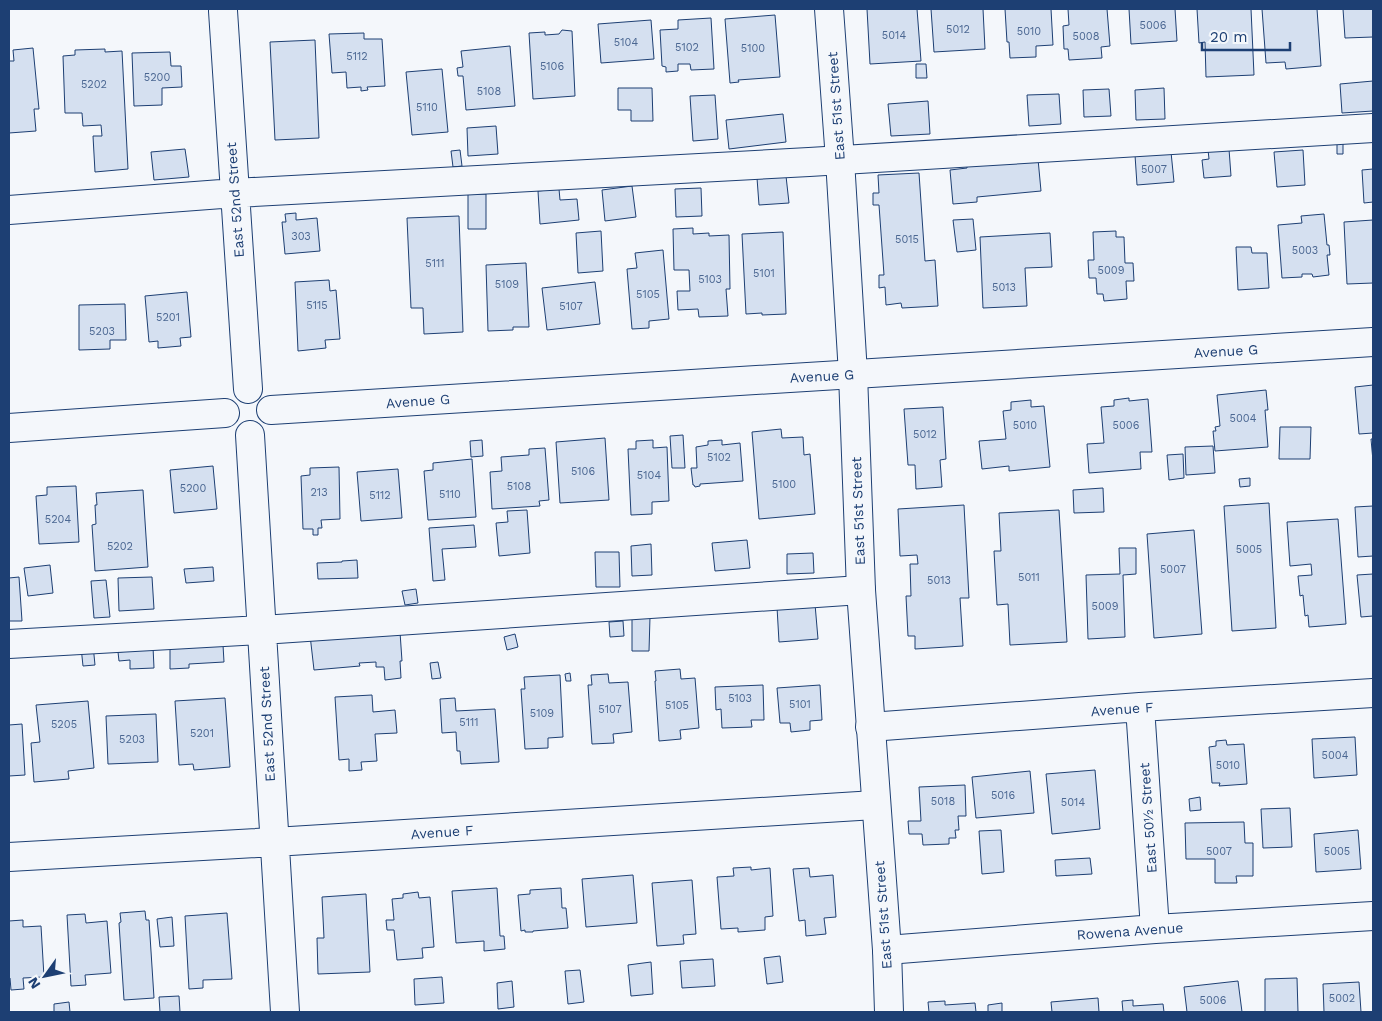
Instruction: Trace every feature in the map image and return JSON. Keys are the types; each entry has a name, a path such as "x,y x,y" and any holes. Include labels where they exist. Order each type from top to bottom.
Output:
{"street":[{"name":"East 52nd Street","path":"221,9 248,389"},
{"name":"East 51st Street","path":"829,9 853,374 861,590 875,805 887,950 889,1012"},
{"path":"9,210 235,193 840,160 1373,128"},
{"name":"Avenue G","path":"271,410 1373,342"},
{"path":"248,389 254,390 266,398 271,410 268,424 263,430 250,435 236,432 230,427 225,413 229,399 240,390 248,389"},
{"path":"9,428 225,413"},
{"name":"East 52nd Street","path":"250,435 285,1012"},
{"path":"9,644 262,630 861,590"},
{"name":"Avenue F","path":"870,727 1140,707 1373,693"},
{"name":"East 50½ Street","path":"1140,707 1155,929"},
{"name":"Avenue F","path":"9,857 875,805"},
{"name":"Rowena Avenue","path":"887,950 1155,929 1373,916"}],"building":[{"path":"867,9 917,9 921,61 870,64"},
{"path":"931,9 983,9 985,49 934,52"},
{"path":"1005,9 1051,9 1053,45 1036,46 1036,57 1010,58"},
{"path":"1068,9 1107,9 1110,46 1101,47 1102,58 1069,60 1068,49 1064,49 1063,26 1069,25"},
{"path":"1129,9 1175,9 1177,41 1131,44"},
{"path":"1197,9 1251,9 1254,75 1206,77 1205,42 1199,43"},
{"path":"1262,9 1317,9 1321,66 1286,69 1285,62 1266,63"},
{"path":"1343,9 1373,9 1373,37 1345,38"},
{"path":"775,15 780,77 738,80 739,82 730,83 725,19"},
{"path":"711,18 714,69 691,70 690,64 678,64 678,71 666,72 666,67 662,66 660,30 678,29 678,20"},
{"path":"651,20 654,59 601,63 598,24"},
{"path":"562,30 572,31 575,96 533,99 529,33 545,32 545,35 559,34"},
{"path":"364,33 364,39 382,39 385,86 367,87 368,90 361,91 361,87 347,88 346,72 332,73 329,34"},
{"path":"315,40 319,138 275,140 270,42"},
{"path":"510,46 515,106 466,110 463,76 458,76 457,68 463,67 461,51"},
{"path":"33,48 39,109 34,109 36,131 9,133 9,61 14,61 13,50"},
{"path":"105,49 105,52 122,51 128,169 95,172 93,136 102,136 101,125 83,126 82,113 65,113 63,56 75,55 75,50"},
{"path":"170,52 171,66 181,66 182,87 162,88 162,105 134,106 132,53"},
{"path":"916,64 926,64 927,78 916,78"},
{"path":"442,69 448,132 412,135 406,72"},
{"path":"1373,81 1373,111 1342,113 1340,84"},
{"path":"618,88 652,88 653,121 631,121 631,110 618,110"},
{"path":"1164,88 1165,119 1136,120 1135,90"},
{"path":"1109,89 1111,116 1084,117 1083,90"},
{"path":"1059,94 1061,124 1029,126 1027,95"},
{"path":"715,95 718,139 693,141 690,96"},
{"path":"928,101 930,134 891,136 888,104"},
{"path":"783,114 786,142 729,149 726,120"},
{"path":"496,126 498,154 468,156 467,128"},
{"path":"1337,143 1343,143 1343,154 1337,154"},
{"path":"185,149 189,177 154,180 151,152"},
{"path":"1229,149 1231,176 1204,178 1202,160 1209,159 1208,150"},
{"path":"460,150 462,166 453,167 451,151"},
{"path":"1303,150 1305,185 1277,187 1274,152"},
{"path":"1171,152 1174,182 1137,185 1135,155"},
{"path":"1038,159 1041,191 977,197 977,202 953,204 950,170 967,168 967,165"},
{"path":"1373,169 1373,202 1364,203 1362,170"},
{"path":"919,173 925,261 935,260 938,306 902,308 901,303 886,305 885,287 879,288 879,275 884,275 879,205 873,205 873,193 879,193 878,175"},
{"path":"786,176 789,203 759,205 757,178"},
{"path":"632,186 636,217 605,221 602,190"},
{"path":"701,188 702,216 676,217 675,189"},
{"path":"559,189 560,200 577,199 579,220 540,224 538,191"},
{"path":"468,194 486,194 486,229 468,229"},
{"path":"296,213 296,220 317,218 320,251 285,254 282,222 286,222 285,214"},
{"path":"1324,214 1327,245 1329,245 1330,255 1327,255 1329,275 1313,277 1312,274 1302,274 1302,277 1282,278 1278,225 1302,223 1301,216"},
{"path":"459,216 463,332 424,334 423,308 411,308 407,218"},
{"path":"973,219 976,250 957,252 953,220"},
{"path":"1373,220 1373,283 1347,284 1344,222"},
{"path":"693,228 693,234 709,233 709,236 729,235 730,289 726,289 728,316 699,317 698,309 678,310 677,291 690,291 689,270 674,270 673,229"},
{"path":"601,231 603,271 578,273 576,233"},
{"path":"1116,231 1116,237 1124,237 1125,263 1133,263 1134,281 1126,281 1127,299 1104,301 1103,294 1097,294 1096,278 1089,278 1088,260 1094,260 1093,232"},
{"path":"783,232 786,314 746,314 742,234"},
{"path":"1050,233 1052,267 1025,268 1027,306 983,308 980,237"},
{"path":"1236,247 1251,247 1252,253 1267,253 1269,288 1238,290"},
{"path":"663,250 669,319 649,321 649,328 632,329 627,269 637,268 635,253"},
{"path":"526,263 529,327 513,327 513,330 488,331 486,265"},
{"path":"329,280 330,291 336,290 340,339 325,340 326,348 298,351 295,282"},
{"path":"595,282 600,324 547,330 542,288"},
{"path":"187,292 191,337 180,338 181,346 158,348 158,341 149,342 145,296"},
{"path":"125,304 126,340 110,340 110,349 79,350 79,305"},
{"path":"1373,385 1373,433 1359,434 1355,387"},
{"path":"1266,390 1268,410 1265,410 1268,447 1215,451 1213,431 1216,431 1215,427 1220,426 1217,395"},
{"path":"1129,398 1129,401 1148,399 1152,452 1140,452 1141,469 1089,473 1087,444 1104,443 1101,407 1114,406 1114,400"},
{"path":"1031,400 1031,407 1044,406 1050,467 1009,471 1009,466 982,469 979,441 1006,439 1003,411 1011,410 1011,402"},
{"path":"943,407 946,459 940,460 942,487 916,489 915,465 908,465 904,409"},
{"path":"1280,427 1311,427 1310,459 1279,459"},
{"path":"781,429 782,438 803,437 804,455 810,454 815,514 759,519 752,432"},
{"path":"683,435 685,468 672,468 670,436"},
{"path":"605,438 609,500 560,503 556,442"},
{"path":"1371,439 1373,439 1373,461"},
{"path":"482,440 483,456 471,457 470,441"},
{"path":"653,440 653,448 667,447 669,501 652,502 652,514 631,515 628,449 636,449 636,441"},
{"path":"722,440 722,445 740,443 743,481 700,484 700,486 695,487 693,485 691,468 697,468 696,447 708,445 708,441"},
{"path":"1213,446 1215,473 1186,475 1185,447"},
{"path":"545,448 549,500 539,501 540,506 492,509 490,472 502,471 501,457 529,455 529,449"},
{"path":"1183,454 1184,478 1169,480 1167,455"},
{"path":"472,459 476,517 428,520 424,471 433,470 433,463"},
{"path":"213,466 217,509 174,513 170,470"},
{"path":"339,467 340,519 321,520 322,528 318,528 318,535 313,535 313,529 303,529 301,476 310,475 310,468"},
{"path":"398,469 402,518 361,521 357,472"},
{"path":"1250,478 1250,486 1240,487 1239,479"},
{"path":"76,486 79,542 39,544 36,496 47,495 47,487"},
{"path":"1103,488 1104,512 1074,513 1073,490"},
{"path":"143,490 148,567 95,571 92,525 96,524 96,493"},
{"path":"1269,503 1276,628 1232,631 1224,506"},
{"path":"964,505 969,598 960,598 963,646 915,649 915,636 908,636 906,596 911,596 910,564 918,564 917,555 900,556 898,509"},
{"path":"1373,506 1373,556 1358,557 1355,507"},
{"path":"527,510 530,553 499,556 496,523 508,522 507,511"},
{"path":"1059,510 1067,642 1010,645 1008,604 997,605 994,551 1001,551 999,513"},
{"path":"1338,519 1346,624 1309,627 1308,615 1305,616 1303,595 1300,596 1298,576 1312,575 1311,564 1290,566 1287,522"},
{"path":"474,525 476,547 442,549 445,580 433,581 429,528"},
{"path":"1194,530 1202,634 1154,638 1147,534"},
{"path":"747,540 750,568 715,571 712,543"},
{"path":"651,544 652,575 632,576 631,546"},
{"path":"1119,548 1136,548 1136,574 1123,575 1125,637 1088,639 1086,575 1120,574"},
{"path":"595,552 619,552 620,587 596,587"},
{"path":"813,553 814,573 787,574 787,554"},
{"path":"357,560 358,578 318,579 317,563"},
{"path":"50,565 53,593 28,596 24,568"},
{"path":"213,567 214,581 186,583 184,569"},
{"path":"1373,574 1373,616 1361,617 1357,575"},
{"path":"19,577 22,621 9,621 9,578"},
{"path":"152,577 154,609 119,611 118,578"},
{"path":"106,580 110,617 94,618 91,581"},
{"path":"416,589 418,603 405,605 402,591"},
{"path":"815,604 818,639 779,642 777,607"},
{"path":"632,617 650,617 649,651 632,651"},
{"path":"623,621 624,636 610,637 609,622"},
{"path":"400,632 401,678 385,680 384,667 376,667 376,662 359,663 360,666 314,670 310,635"},
{"path":"515,634 518,647 507,650 504,637"},
{"path":"93,645 95,665 83,666 81,647"},
{"path":"223,645 224,662 189,664 189,668 170,669 170,647"},
{"path":"153,647 154,668 130,669 130,660 119,661 118,652"},
{"path":"438,662 441,678 432,679 430,663"},
{"path":"680,669 681,679 695,678 699,728 680,730 681,739 659,741 655,671"},
{"path":"570,673 571,681 566,681 565,674"},
{"path":"608,674 609,683 628,682 632,732 613,734 614,743 592,744 588,685 592,685 591,675"},
{"path":"560,675 563,737 548,738 548,748 525,749 521,689 525,689 524,677"},
{"path":"763,685 764,720 751,720 752,727 722,728 721,709 716,710 715,687"},
{"path":"820,685 822,720 810,721 810,730 791,732 790,723 780,723 777,688"},
{"path":"372,695 373,712 395,710 397,733 375,734 377,761 361,762 362,770 349,771 349,759 339,760 335,697"},
{"path":"225,698 230,767 194,770 193,764 179,765 175,701"},
{"path":"455,698 456,711 495,709 499,762 461,764 460,751 457,751 456,732 442,733 440,699"},
{"path":"88,701 94,768 68,771 69,779 34,782 31,743 40,742 36,705"},
{"path":"156,714 158,762 108,764 106,716"},
{"path":"22,724 25,775 9,776 9,725"},
{"path":"1355,737 1357,775 1314,778 1312,739"},
{"path":"1226,740 1227,745 1244,744 1247,784 1219,786 1220,783 1212,783 1209,747 1216,746 1216,741"},
{"path":"1095,770 1100,829 1052,834 1046,774"},
{"path":"1030,771 1034,813 976,818 972,777"},
{"path":"965,785 966,816 958,816 959,830 955,830 956,838 949,838 949,844 923,845 922,834 909,834 908,821 921,821 919,787"},
{"path":"1200,797 1201,810 1190,811 1189,799"},
{"path":"1290,808 1292,847 1263,848 1261,809"},
{"path":"1244,822 1245,843 1253,843 1253,876 1236,876 1237,883 1215,883 1215,859 1186,859 1185,823"},
{"path":"1001,830 1004,872 982,874 979,831"},
{"path":"1358,830 1361,869 1316,872 1314,834"},
{"path":"1090,858 1092,874 1056,876 1055,860"},
{"path":"751,867 751,870 770,868 773,916 765,917 765,930 738,932 738,928 721,929 717,877 734,876 733,868"},
{"path":"809,868 810,877 833,875 836,917 824,918 826,934 806,936 805,920 799,921 793,869"},
{"path":"633,875 637,923 586,927 582,879"},
{"path":"692,880 696,934 683,935 684,944 657,946 652,883"},
{"path":"497,888 500,936 504,936 505,949 484,951 484,941 456,943 452,891"},
{"path":"561,888 562,908 566,908 568,928 533,932 521,931 518,895 530,894 530,890"},
{"path":"418,892 419,898 430,897 434,947 422,948 423,958 397,960 394,930 387,930 386,920 394,920 392,899 403,898 403,894"},
{"path":"366,894 370,972 318,974 317,938 324,938 322,897"},
{"path":"145,911 146,920 149,920 154,998 124,1000 120,913"},
{"path":"227,913 232,979 203,980 203,988 189,989 185,916"},
{"path":"85,914 86,923 107,921 111,973 85,975 86,985 71,986 67,915"},
{"path":"172,917 174,946 160,947 157,919"},
{"path":"23,920 23,927 41,926 44,977 23,978 24,989 11,990 9,978 9,921"},
{"path":"780,956 783,982 767,984 764,958"},
{"path":"713,959 715,986 682,988 680,961"},
{"path":"651,962 653,994 631,996 628,965"},
{"path":"580,970 584,1002 568,1004 565,971"},
{"path":"442,977 444,1003 415,1005 414,979"},
{"path":"1297,978 1298,1012 1265,1012 1265,979"},
{"path":"512,981 514,1007 498,1009 497,983"},
{"path":"1238,981 1242,1012 1187,1012 1184,987"},
{"path":"1359,982 1361,1012 1324,1012 1323,984"},
{"path":"179,996 180,1012 160,1012 159,997"},
{"path":"1098,998 1099,1012 1052,1012 1051,1002"},
{"path":"1133,1000 1133,1006 1163,1004 1164,1012 1123,1012 1122,1001"},
{"path":"945,1001 945,1005 975,1003 976,1012 929,1012 928,1002"},
{"path":"69,1002 70,1012 54,1012 54,1004"},
{"path":"1002,1003 1002,1012 988,1012 988,1005"}]}
